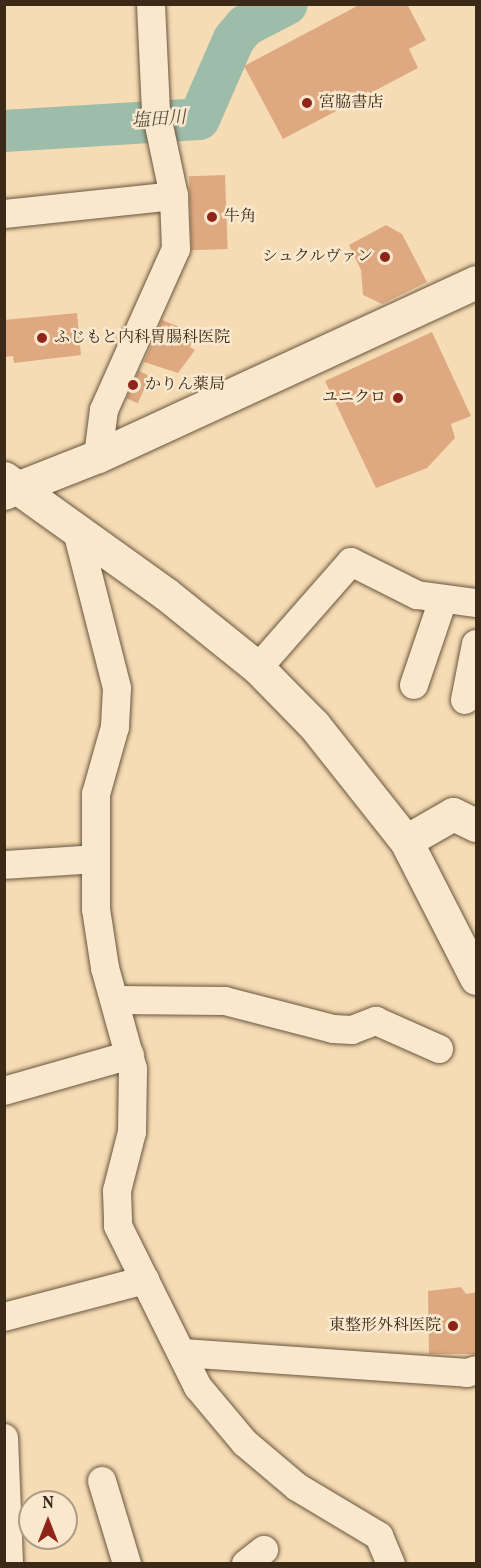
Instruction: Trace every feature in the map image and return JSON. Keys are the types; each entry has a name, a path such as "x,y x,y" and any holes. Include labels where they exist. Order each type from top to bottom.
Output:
{"street":[{"path":"98,456 104,410 176,249 174,196 157,119 151,4"},
{"path":"4,214 174,196"},
{"path":"10,486 98,456 477,282"},
{"path":"10,486 77,531 258,668 359,776 406,841 477,978"},
{"path":"77,531 117,688 115,727 96,794 96,858 99,941 130,1055 132,1132 117,1191 118,1226 183,1353 198,1388 245,1443 297,1487 379,1536 391,1563"},
{"path":"258,668 351,562 417,595 477,603"},
{"path":"414,685 443,600"},
{"path":"465,700 477,644"},
{"path":"406,841 453,814 477,825"},
{"path":"4,865 96,858"},
{"path":"116,1000 225,1001 333,1029 352,1030 376,1021 439,1048"},
{"path":"4,1091 130,1055"},
{"path":"4,1317 145,1280"},
{"path":"183,1353 467,1373 477,1370"},
{"path":"4,1438 9,1563"},
{"path":"102,1481 127,1563"}],"building":[{"name":"宮脇書店","path":"361,4 407,4 426,40 409,49 418,68 283,139 244,66"},
{"name":"牛角","path":"225,175 228,249 192,250 189,176"},
{"name":"シュクルヴァン","path":"386,225 402,234 427,282 382,304 363,295 361,270 349,245"},
{"name":"ふじもと内科胃腸科医院","path":"77,313 81,355 14,363 13,356 4,357 4,320"},
{"path":"162,320 195,333 190,347 195,350 178,373 144,362"},
{"name":"ユニクロ","path":"432,332 471,416 451,424 455,438 427,468 376,488 325,381"},
{"path":"139,371 150,376 138,403 127,398"},
{"name":"東整形外科医院","path":"461,1287 466,1294 477,1292 477,1354 429,1354 428,1291"}],"waterway":[{"name":"塩田川","path":"4,131 199,119 234,39 245,26 287,4"}],"place":[{"name":"宮脇書店","path":"307,103"},
{"name":"牛角","path":"212,217"},
{"name":"シュクルヴァン","path":"385,257"},
{"name":"ふじもと内科胃腸科医院","path":"42,338"},
{"name":"かりん薬局","path":"133,385"},
{"name":"ユニクロ","path":"398,398"},
{"name":"東整形外科医院","path":"453,1326"}]}
